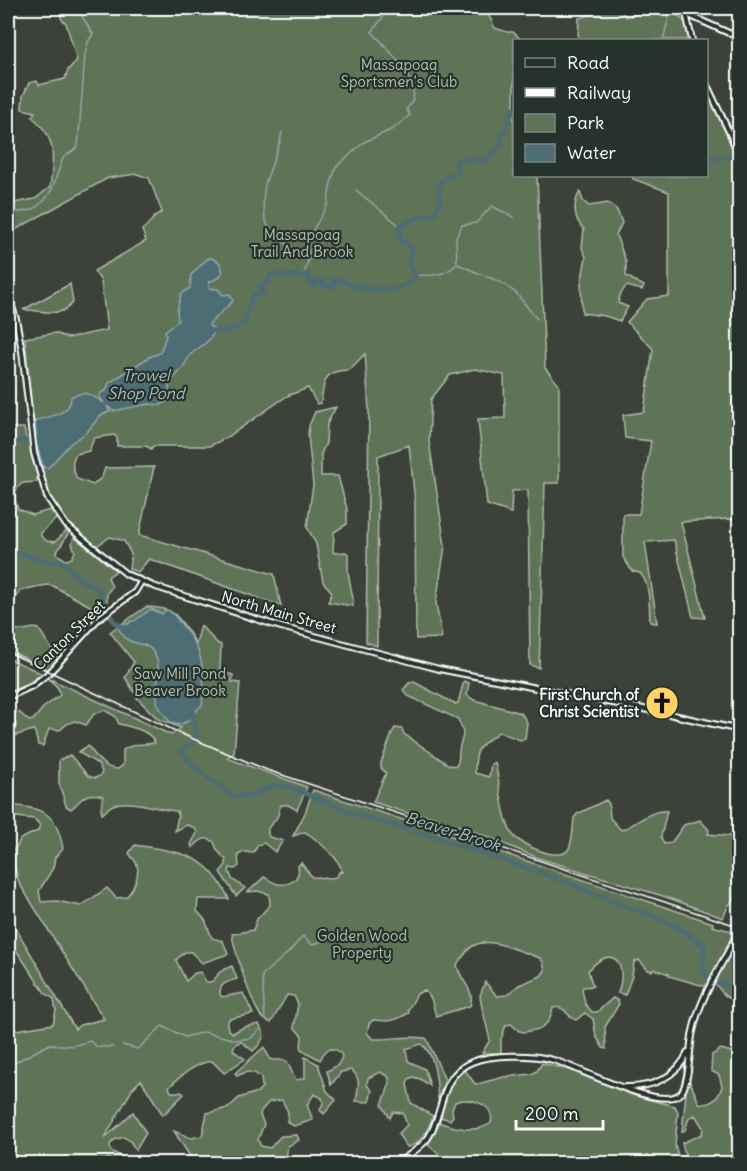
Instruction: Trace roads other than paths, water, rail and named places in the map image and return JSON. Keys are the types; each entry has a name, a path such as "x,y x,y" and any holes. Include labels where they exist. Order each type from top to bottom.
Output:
{"main road":[{"path":"678,8 686,14 740,38"},
{"path":"686,14 692,39"},
{"path":"708,87 740,161"},
{"name":"North Main Street","path":"8,295 16,319 22,351 34,453 47,497 66,525 126,574 141,582 298,632 439,669 672,714 740,730"},
{"name":"Canton Street","path":"8,697 32,686 50,672 98,619 135,592 141,582"},
{"path":"396,1164 425,1142 449,1081 461,1068 474,1061 496,1057 547,1058 651,1096 671,1099 678,1096 684,1087 696,1017 739,928"},
{"path":"616,1085 633,1087 651,1084 666,1078 684,1061 690,1048"},
{"path":"676,1070 683,1070 686,1075"},
{"path":"651,1084 646,1090 651,1096"}],"water":[{"name":"Trowel Shop Pond","path":"211,258 219,262 223,271 220,277 209,282 209,288 218,289 223,295 230,294 233,301 209,324 210,327 217,329 208,341 190,355 172,380 169,386 169,400 161,405 149,404 113,411 107,406 110,411 100,416 86,433 71,443 48,468 43,467 35,439 35,421 63,411 70,403 71,397 80,393 92,395 104,403 99,396 106,391 109,383 149,357 160,353 166,336 165,331 178,321 177,311 181,294 190,288 191,275 207,259"},
{"path":"151,609 162,614 165,610 170,611 195,643 199,654 203,677 202,705 183,724 170,721 158,705 158,667 153,651 128,640 119,630 122,624 129,624 130,621 134,621"}],"waterway":[{"path":"8,214 32,210 44,201 52,189 63,158 78,147 85,55 88,42 93,34 77,8"},
{"path":"663,8 669,17 663,39"},
{"path":"308,262 308,239 328,204 336,167 364,142 393,129 410,115 406,109 412,101 413,91 410,81 396,58 372,32 383,17"},
{"path":"211,332 217,329 225,333 246,322 253,295 262,294 260,285 268,282 270,276 296,275 300,278 306,274 314,287 314,282 323,281 323,286 335,286 333,280 380,290 405,285 416,274 409,264 412,249 408,244 400,241 400,226 421,216 433,215 440,203 439,185 443,180 458,172 456,163 458,160 484,161 490,157 501,145 500,139 513,111"},
{"path":"282,132 265,184 263,202 265,219 271,233 305,257 308,262 303,277"},
{"path":"708,158 734,157"},
{"path":"356,190 400,226"},
{"path":"457,264 456,238 462,225 476,223 492,206 513,217"},
{"path":"416,275 443,273 457,264 502,283 516,293 537,319"},
{"path":"8,443 27,440"},
{"name":"Beaver Brook","path":"8,554 19,553 51,562 61,561 80,579 98,589 105,604"},
{"name":"Beaver Brook","path":"109,614 114,622 124,628"},
{"name":"Beaver Brook","path":"193,711 192,717 197,734 195,738"},
{"name":"Beaver Brook","path":"193,741 191,745 182,750 192,765 232,796 251,796 271,786 293,788 357,815 435,837 544,874 675,925 705,946 703,968 710,979"},
{"path":"265,1020 262,975 288,953 303,936 312,945 334,936"},
{"name":"Beaver Brook","path":"717,983 740,985"},
{"path":"123,1045 138,1049 162,1026 185,1037 204,1032 237,1040 251,1038 259,1030"},
{"path":"8,1066 50,1044 72,1046 90,1041 97,1047 113,1047"}],"railway":[{"path":"8,652 184,735 267,770 740,927"}],"place":[{"name":"First Church of Christ Scientist","path":"662,703"}],"park label":[{"name":"Massapoag Sportsmen's Club","path":"399,72"},
{"name":"Massapoag Trail And Brook","path":"302,242"},
{"name":"Saw Mill Pond Beaver Brook","path":"180,682"},
{"name":"Golden Wood Property","path":"362,944"}]}
